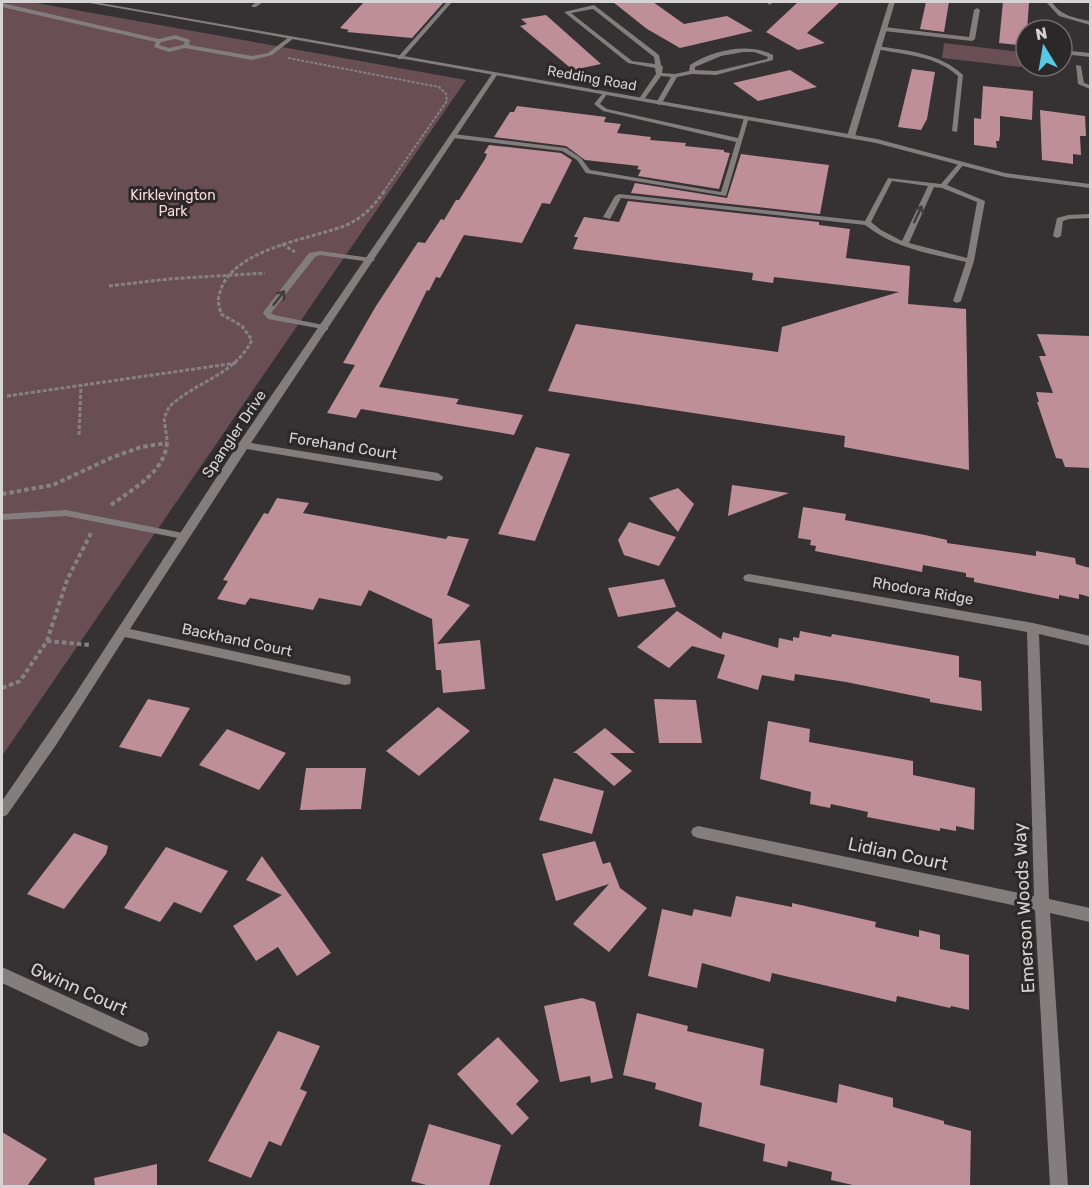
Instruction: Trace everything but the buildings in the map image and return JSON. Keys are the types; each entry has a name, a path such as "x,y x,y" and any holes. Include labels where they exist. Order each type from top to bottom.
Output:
{"street":[{"name":"Redding Road","path":"87,2 851,136 1022,178 1090,186"},
{"path":"851,136 892,2"},
{"path":"1049,2 1053,11 1060,16 1090,23"},
{"name":"Spangler Drive","path":"2,811 114,648 183,536 243,445 325,328 494,75"},
{"name":"Forehand Court","path":"243,445 438,477"},
{"name":"Rhodora Ridge","path":"750,578 1033,628 1090,641"},
{"name":"Emerson Woods Way","path":"1033,628 1042,905 1059,1186"},
{"name":"Backhand Court","path":"122,632 345,680"},
{"name":"Lidian Court","path":"698,832 1090,915"},
{"name":"Gwinn Court","path":"2,975 141,1039"}],"lane":[{"path":"4,6 16,2"},
{"path":"254,6 260,2"},
{"path":"400,58 449,2"},
{"path":"4,6 159,41 181,38 188,41 185,46"},
{"path":"641,100 659,70 657,56 594,7 567,12 630,62 659,70 675,76 692,72 716,73 770,60 771,56 758,49 748,48 702,60 692,66 692,72"},
{"path":"884,29 972,39 977,10"},
{"path":"159,41 156,46 163,49 185,46 252,58 270,54 291,38"},
{"path":"878,48 922,56 955,69 961,76 955,131"},
{"path":"1074,53 1090,55"},
{"path":"1077,66 1081,84 1090,87"},
{"path":"659,103 675,76"},
{"path":"604,94 597,104 604,110 740,141"},
{"path":"453,136 564,149 579,159 588,172 724,195 747,118"},
{"path":"943,186 961,164"},
{"path":"867,223 890,179 943,186 981,201 970,261 957,301"},
{"path":"904,244 932,184"},
{"path":"607,218 619,196 867,223 881,235 904,244 970,261"},
{"path":"1057,236 1060,220 1068,217 1090,216"},
{"path":"325,328 271,317 267,313 312,255 320,253 371,260"},
{"path":"2,517 66,513 183,536"}],"path":[{"path":"110,506 153,471 161,460 167,443 163,419 167,409 175,401 237,363 247,352 252,340 242,326 221,314 218,297 225,280 245,262 261,252 344,226 363,216 375,205 447,101 446,94 439,87 282,57"},
{"path":"109,286 265,273"},
{"path":"7,396 237,363"},
{"path":"79,435 81,385"},
{"path":"2,494 53,485 113,457 141,447 167,443"},
{"path":"2,688 20,681 47,641 67,580 92,531"},
{"path":"47,641 114,648"}],"green space":[{"name":"Kirklevington Park","path":"2,2 31,2 466,80 2,756"},
{"path":"944,43 1014,51 1014,66 942,58"}]}
